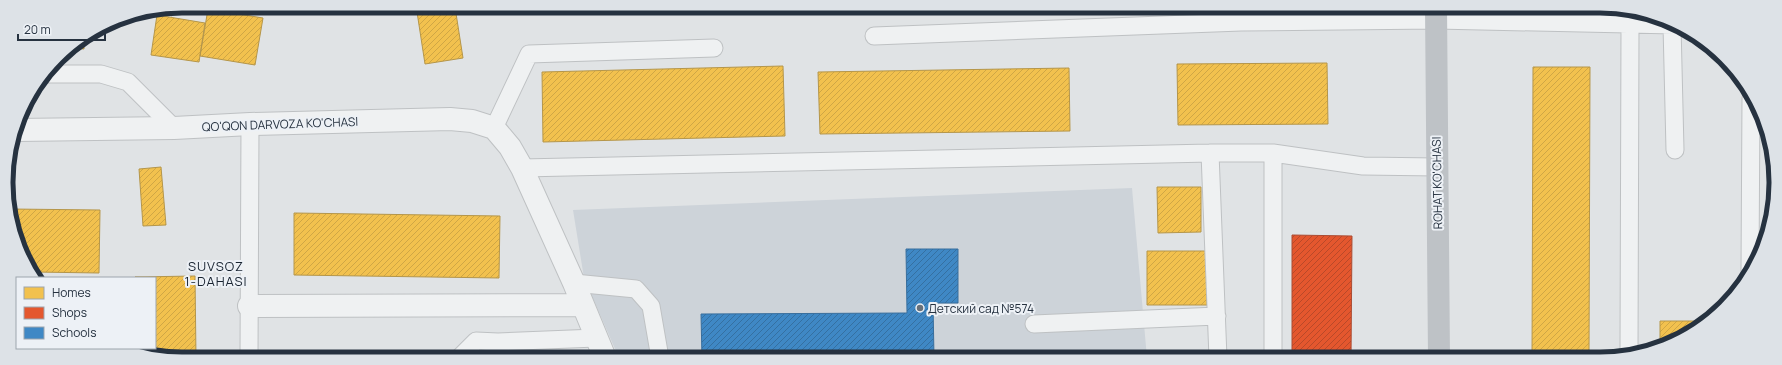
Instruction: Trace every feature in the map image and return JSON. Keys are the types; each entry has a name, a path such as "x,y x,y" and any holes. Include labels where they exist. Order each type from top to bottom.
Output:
{"street":[{"name":"ROHAT KO'CHASI","path":"1436,14 1439,352"},
{"name":"QO'QON DARVOZA KO'CHASI","path":"21,130 174,128 250,124 450,119 472,121 494,128"},
{"path":"494,128 510,147 522,168 574,284 602,352"},
{"path":"249,306 583,305"}],"lane":[{"path":"874,36 1436,14 1630,25 1662,25"},
{"path":"1630,25 1630,350"},
{"path":"1673,30 1675,150"},
{"path":"494,128 529,54 714,48"},
{"path":"52,74 102,74 128,82 174,128"},
{"path":"1750,260 1751,106"},
{"path":"248,352 250,124"},
{"path":"522,168 1210,153 1273,153 1363,166 1437,167"},
{"path":"1210,153 1218,352"},
{"path":"1273,153 1273,352"},
{"path":"574,284 636,290 651,306 659,352"},
{"path":"1034,324 1217,316"},
{"path":"465,352 476,342 596,338"}],"shaded area":[{"path":"1493,13 1530,13 1530,16 1493,16"},
{"path":"1132,188 1146,352 616,352 584,278 573,210"}],"building: Homes":[{"path":"166,13 173,13 172,16"},
{"path":"207,13 232,13 263,18 255,65 200,56"},
{"path":"417,13 456,13 463,58 425,64"},
{"path":"157,15 205,23 199,62 151,55"},
{"path":"84,45 84,49 78,49"},
{"path":"1327,63 1328,124 1178,125 1177,64"},
{"path":"783,66 785,136 543,142 542,72"},
{"path":"1533,67 1590,67 1589,352 1532,352"},
{"path":"1069,68 1070,131 820,134 818,72"},
{"path":"161,167 166,225 143,226 139,169"},
{"path":"1157,187 1201,187 1201,232 1158,233"},
{"path":"15,209 100,210 99,273 39,272 30,257 22,237"},
{"path":"294,213 500,216 499,278 294,275"},
{"path":"1147,251 1207,251 1207,305 1147,305"},
{"path":"195,276 196,352 171,352 149,349 156,349 156,277 135,277"},
{"path":"1660,321 1697,321 1674,335 1660,341"}],"building: Shops":[{"path":"1292,235 1352,236 1351,352 1292,352"}],"building: Schools":[{"name":"Детский сад №574","path":"906,249 958,249 958,303 933,303 934,352 702,352 701,314 907,313"}],"place":[{"name":"Детский сад №574","path":"920,308"}],"district":[{"name":"SUVSOZ 1-DAHASI","path":"216,274"}]}
